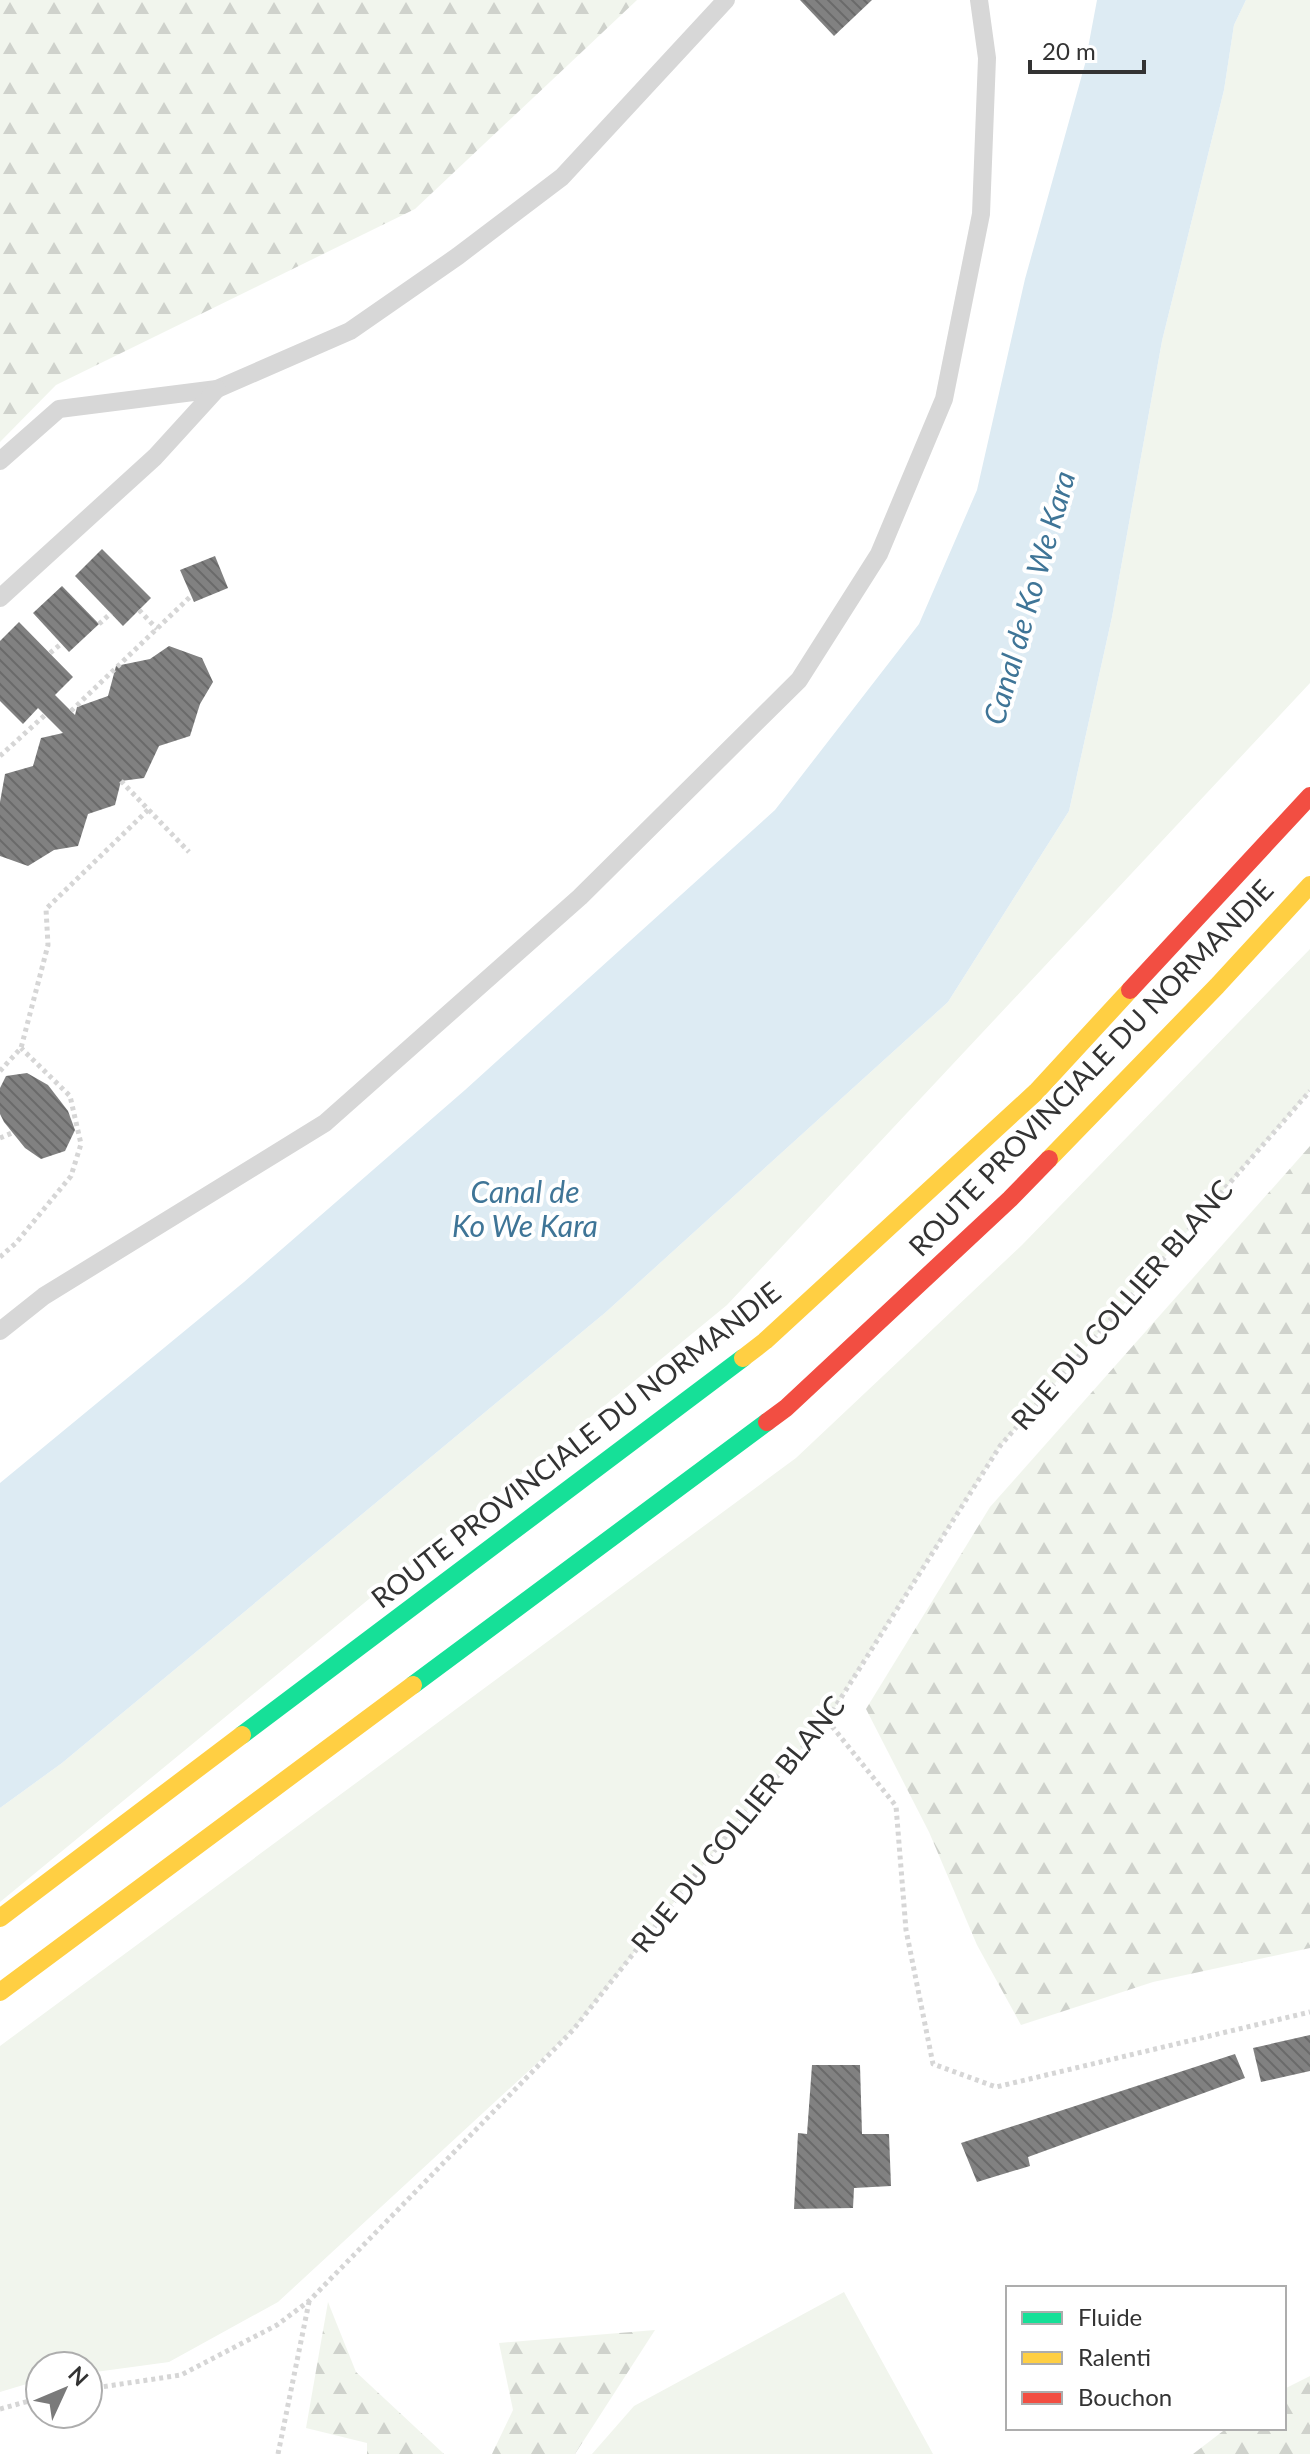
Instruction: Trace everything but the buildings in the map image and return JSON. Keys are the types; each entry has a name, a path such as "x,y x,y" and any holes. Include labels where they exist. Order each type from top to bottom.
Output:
{"highway":[{"name":"ROUTE PROVINCIALE DU NORMANDIE","path":"0,1918 765,1341 1036,1092 1310,796"},
{"name":"ROUTE PROVINCIALE DU NORMANDIE","path":"0,1992 786,1408 1010,1199 1217,986 1310,885"}],"lane":[{"path":"0,461 59,409 217,389 350,331 458,256 562,177 726,0"},
{"path":"0,1331 44,1296 325,1123 580,897 799,680 879,554 944,399 981,214 987,58 979,0"},
{"path":"0,598 155,457 217,389"}],"path":[{"path":"71,711 191,596"},
{"path":"139,610 157,629"},
{"path":"99,624 111,613"},
{"path":"50,653 61,644"},
{"path":"0,756 45,715"},
{"path":"121,781 189,852"},
{"path":"0,1071 21,1048 48,945 46,909 149,809"},
{"path":"0,1257 16,1243 71,1176 81,1144 70,1096 21,1048"},
{"name":"RUE DU COLLIER BLANC","path":"104,2387 181,2375 277,2325 309,2301 573,2030 742,1816 827,1720 1000,1446 1309,1092"},
{"path":"0,1138 12,1133"},
{"path":"827,1720 896,1806 906,1930 933,2064 996,2087 1310,2012"},
{"path":"278,2454 309,2301"},
{"path":"0,2409 24,2402"}],"green space":[{"path":"0,0 637,0 415,209 56,385 0,442"},
{"path":"1246,0 1310,0 1310,683 727,1305 0,1902 0,1808 62,1763 606,1312 948,1002 1069,811 1112,617 1162,341 1224,90 1234,25"},
{"path":"1310,949 1310,1091 1000,1446 827,1720 742,1816 573,2030 278,2302 169,2362 104,2371 104,2350 24,2350 24,2385 0,2392 0,2046 796,1458 1022,1245"},
{"path":"1310,1146 1310,1948 1153,1982 1021,2025 977,1945 929,1832 866,1709 990,1507"},
{"path":"844,2292 933,2454 592,2454 634,2406"},
{"path":"328,2302 356,2372 444,2454 367,2454 367,2443 306,2428"},
{"path":"655,2330 575,2454 492,2454 513,2410 499,2343"},
{"path":"1310,2376 1310,2454 1193,2454 1224,2430 1286,2430 1286,2388"}],"water":[{"name":"Canal de Ko We Kara","path":"1097,0 1246,0 1234,25 1224,90 1162,341 1112,617 1069,811 948,1002 606,1312 62,1763 0,1808 0,1483 244,1282 465,1090 775,810 919,624 977,490 1025,279 1085,64"}],"traffic: fast":[{"path":"242,1735 743,1358"},
{"path":"413,1685 767,1422"}],"traffic: slow":[{"path":"1049,1159 1310,885"},
{"path":"743,1358 1036,1092 1130,990"},
{"path":"0,1992 413,1685"},
{"path":"0,1918 242,1735"}],"traffic: jam":[{"path":"1130,990 1310,796"},
{"path":"767,1422 786,1408 1049,1159"}]}
